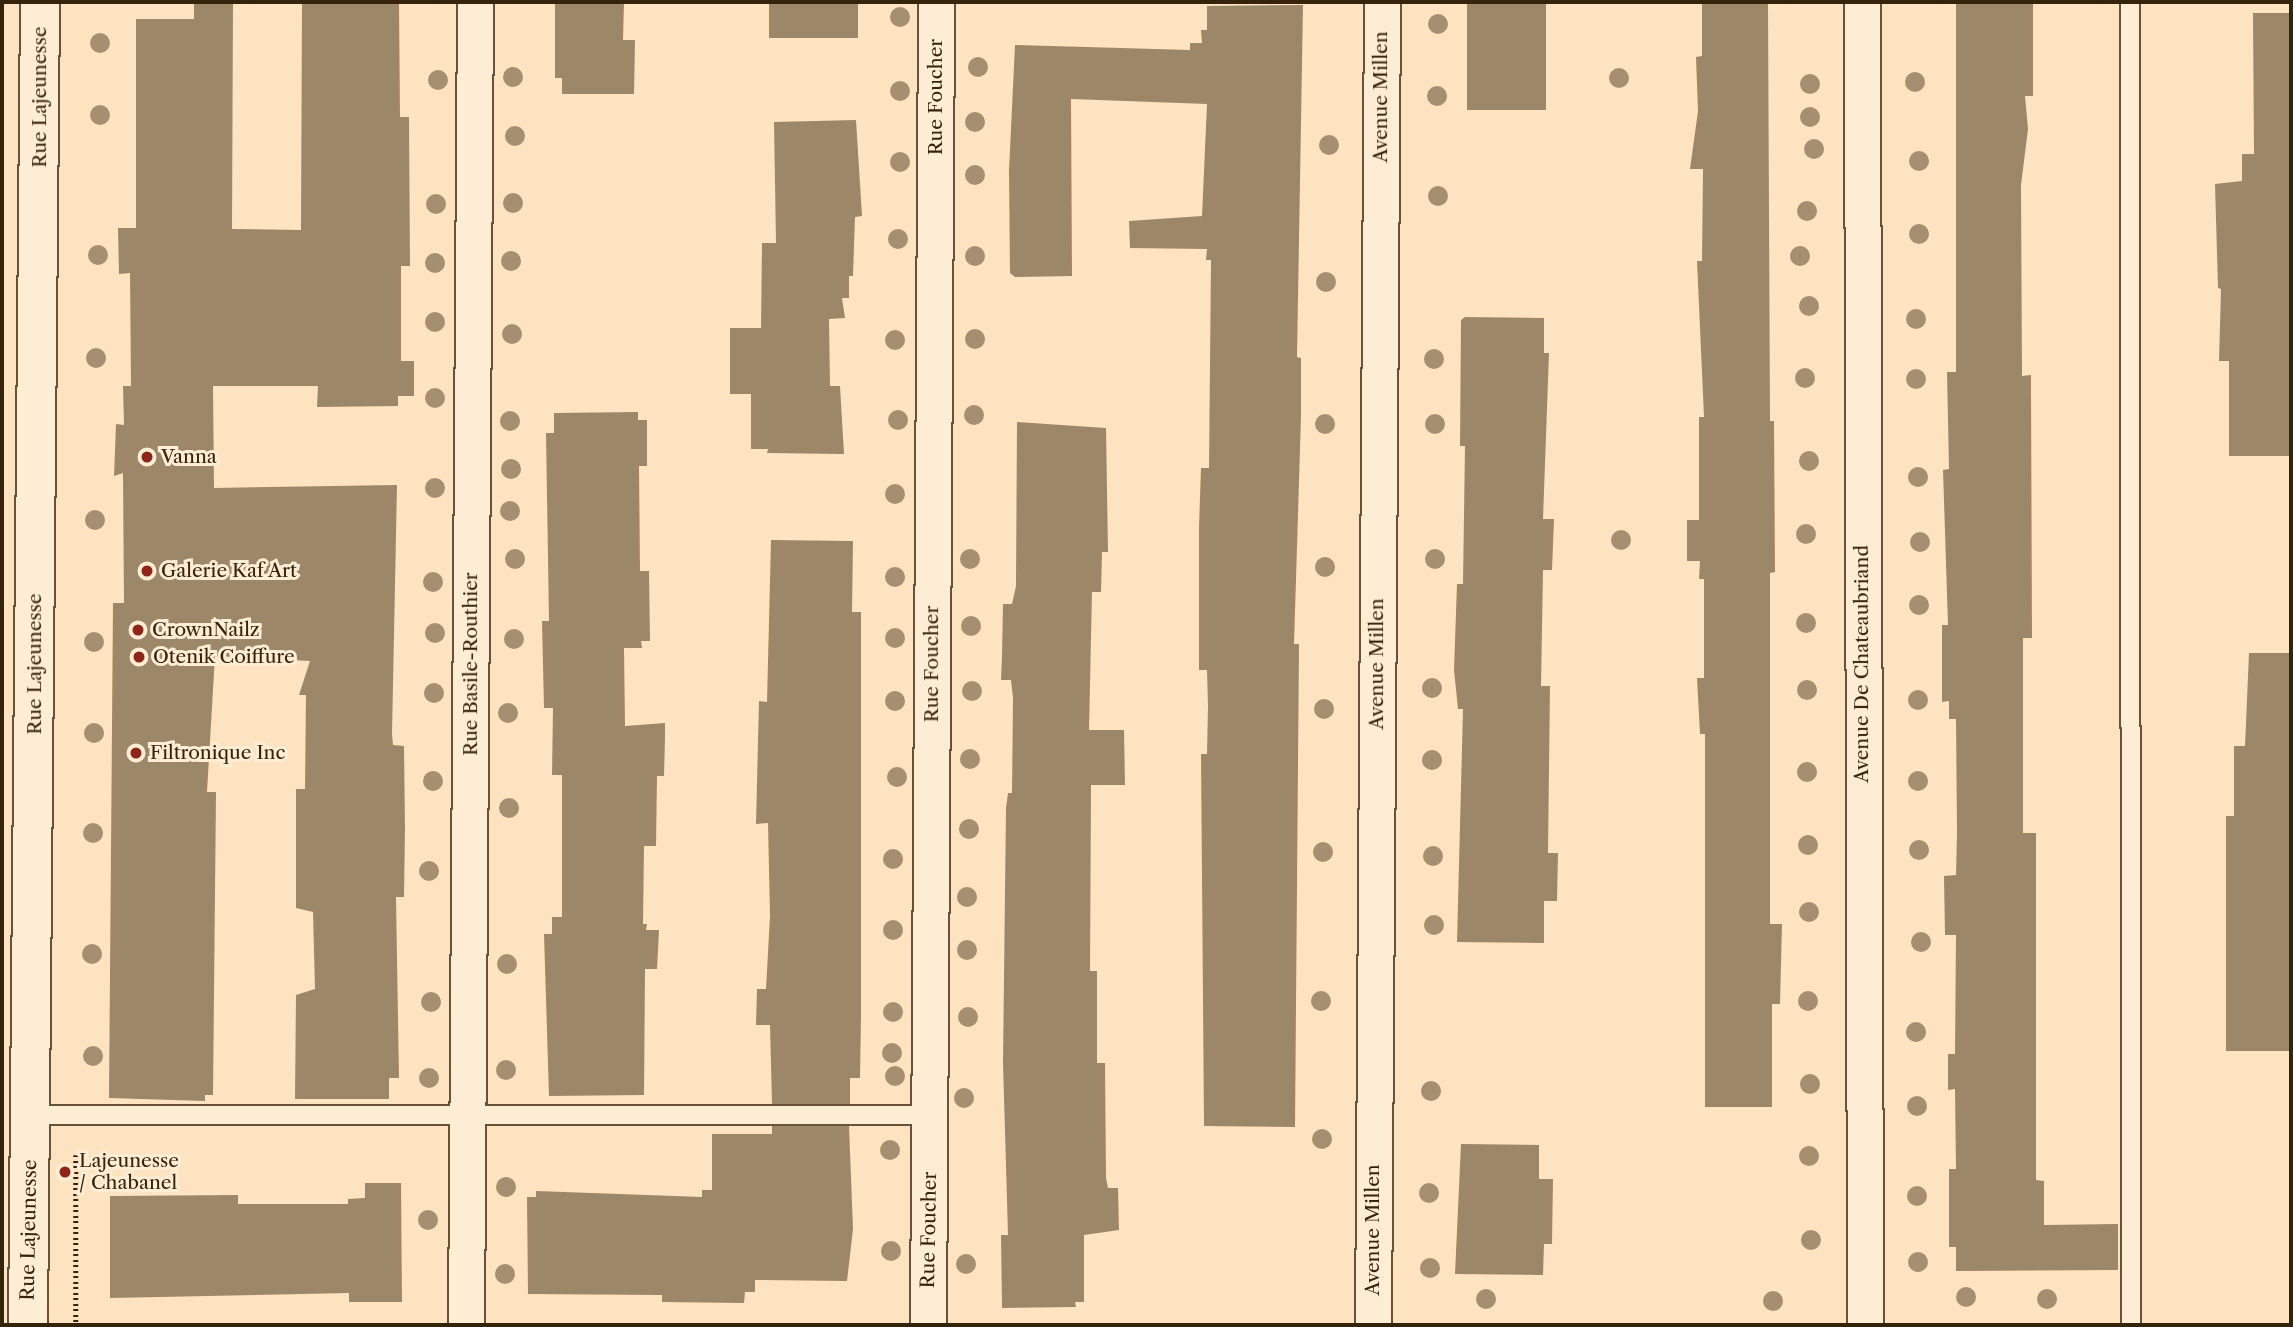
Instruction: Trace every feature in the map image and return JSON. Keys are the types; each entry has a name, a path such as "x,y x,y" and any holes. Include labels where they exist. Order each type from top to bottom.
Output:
{"main road":[{"name":"Rue Lajeunesse","path":"28,1325 40,2"}],"street":[{"name":"Rue Basile-Routhier","path":"466,1325 475,2"},
{"name":"Rue Foucher","path":"928,1325 936,2"},
{"name":"Avenue Millen","path":"1373,1325 1382,2"},
{"name":"Avenue De Chateaubriand","path":"1863,2 1865,1325"}],"lane":[{"path":"2130,2 2131,1325"},
{"path":"31,1115 930,1115"}],"path":[{"path":"76,1146 76,1325"}],"building":[{"path":"194,2 233,2 232,229 301,230 302,2 399,2 400,117 409,117 410,266 401,266 401,361 414,361 414,396 398,396 398,406 317,407 318,386 213,386 214,488 397,485 392,734 393,745 404,746 405,828 404,897 396,897 399,1078 389,1078 389,1099 295,1099 296,995 315,989 313,912 296,908 296,789 305,789 306,695 299,695 310,661 215,656 207,792 216,792 213,1095 205,1095 205,1101 109,1098 113,603 124,603 123,473 114,476 116,424 124,425 123,386 131,386 130,273 119,274 118,228 136,228 136,19 194,19"},
{"path":"555,2 624,2 623,40 635,40 634,94 562,94 562,78 555,78"},
{"path":"769,2 858,2 858,38 769,38"},
{"path":"1467,2 1546,2 1546,110 1467,110"},
{"path":"1702,2 1768,2 1770,421 1774,421 1775,572 1770,573 1770,924 1782,924 1780,1004 1772,1004 1772,1107 1705,1107 1705,734 1700,734 1697,678 1704,678 1704,579 1699,579 1700,561 1687,561 1687,520 1699,520 1699,417 1704,417 1697,261 1702,261 1703,169 1690,169 1698,111 1696,57 1702,56"},
{"path":"1956,2 2033,2 2033,96 2025,96 2028,129 2021,185 2022,376 2031,375 2032,638 2023,638 2023,833 2036,833 2036,1180 2044,1181 2044,1225 2118,1224 2118,1270 1956,1271 1956,1247 1949,1247 1949,1169 1956,1169 1955,1089 1948,1090 1948,1054 1955,1054 1956,935 1945,935 1944,876 1956,875 1956,719 1949,719 1949,701 1942,702 1942,625 1948,625 1943,470 1949,469 1947,372 1956,372"},
{"path":"1303,5 1297,357 1301,358 1301,416 1294,644 1299,644 1295,1127 1204,1126 1201,754 1207,754 1208,706 1207,670 1199,670 1199,527 1201,468 1209,468 1211,260 1206,260 1207,249 1130,248 1129,221 1202,216 1207,104 1071,99 1072,276 1015,277 1010,273 1009,170 1015,45 1190,50 1190,43 1202,43 1201,30 1207,30 1207,6"},
{"path":"2253,13 2291,13 2291,456 2229,456 2229,361 2219,361 2221,289 2218,288 2215,184 2242,181 2242,154 2254,154"},
{"path":"856,120 862,216 855,217 853,276 849,276 849,298 842,298 845,318 829,319 830,386 840,386 844,454 767,453 768,449 751,449 751,394 730,394 730,328 761,328 762,243 776,243 774,122"},
{"path":"1465,317 1544,318 1544,353 1549,353 1543,519 1554,519 1552,570 1543,570 1541,686 1550,686 1548,853 1558,853 1557,901 1544,901 1544,943 1457,942 1463,709 1458,709 1454,670 1457,584 1463,584 1465,446 1460,446 1461,320"},
{"path":"638,412 638,420 647,420 647,466 639,466 640,571 649,571 650,641 641,641 642,648 624,648 625,726 665,723 664,776 657,776 656,846 644,846 643,924 647,924 646,930 659,930 657,969 645,969 644,1095 549,1096 544,934 552,934 552,917 562,917 562,775 552,775 553,708 544,708 542,621 549,621 546,433 554,433 554,413"},
{"path":"1017,422 1106,428 1108,552 1102,552 1101,592 1092,592 1089,730 1124,730 1125,785 1091,785 1090,971 1097,971 1097,1063 1105,1063 1106,1178 1108,1188 1118,1188 1119,1230 1084,1235 1084,1302 1075,1302 1076,1307 1002,1308 1001,1235 1008,1235 1003,1063 1006,808 1008,793 1012,793 1013,698 1011,680 1001,680 1003,604 1012,604 1016,586"},
{"path":"771,540 853,541 852,612 861,612 861,1016 860,1078 850,1078 850,1104 772,1104 770,1025 756,1025 757,989 766,989 770,916 768,823 756,824 759,701 767,702"},
{"path":"2249,653 2291,653 2291,1051 2226,1051 2226,816 2234,816 2234,746 2245,746"},
{"path":"772,1126 849,1126 853,1229 847,1281 755,1280 755,1292 745,1292 744,1303 662,1302 662,1295 528,1294 527,1197 536,1197 536,1191 702,1197 702,1190 712,1190 712,1134 772,1134"},
{"path":"1461,1144 1539,1145 1539,1179 1553,1179 1552,1244 1544,1244 1543,1275 1455,1274"},
{"path":"365,1183 401,1183 402,1302 349,1302 349,1293 110,1298 110,1196 238,1195 238,1204 348,1204 348,1199 365,1198"}],"place":[{"name":"Vanna","path":"147,457"},
{"name":"Galerie Kaf Art","path":"147,571"},
{"name":"CrownNailz","path":"138,630"},
{"name":"Otenik Coiffure","path":"139,657"},
{"name":"Filtronique Inc","path":"136,753"},
{"name":"Lajeunesse / Chabanel","path":"65,1172"}]}
